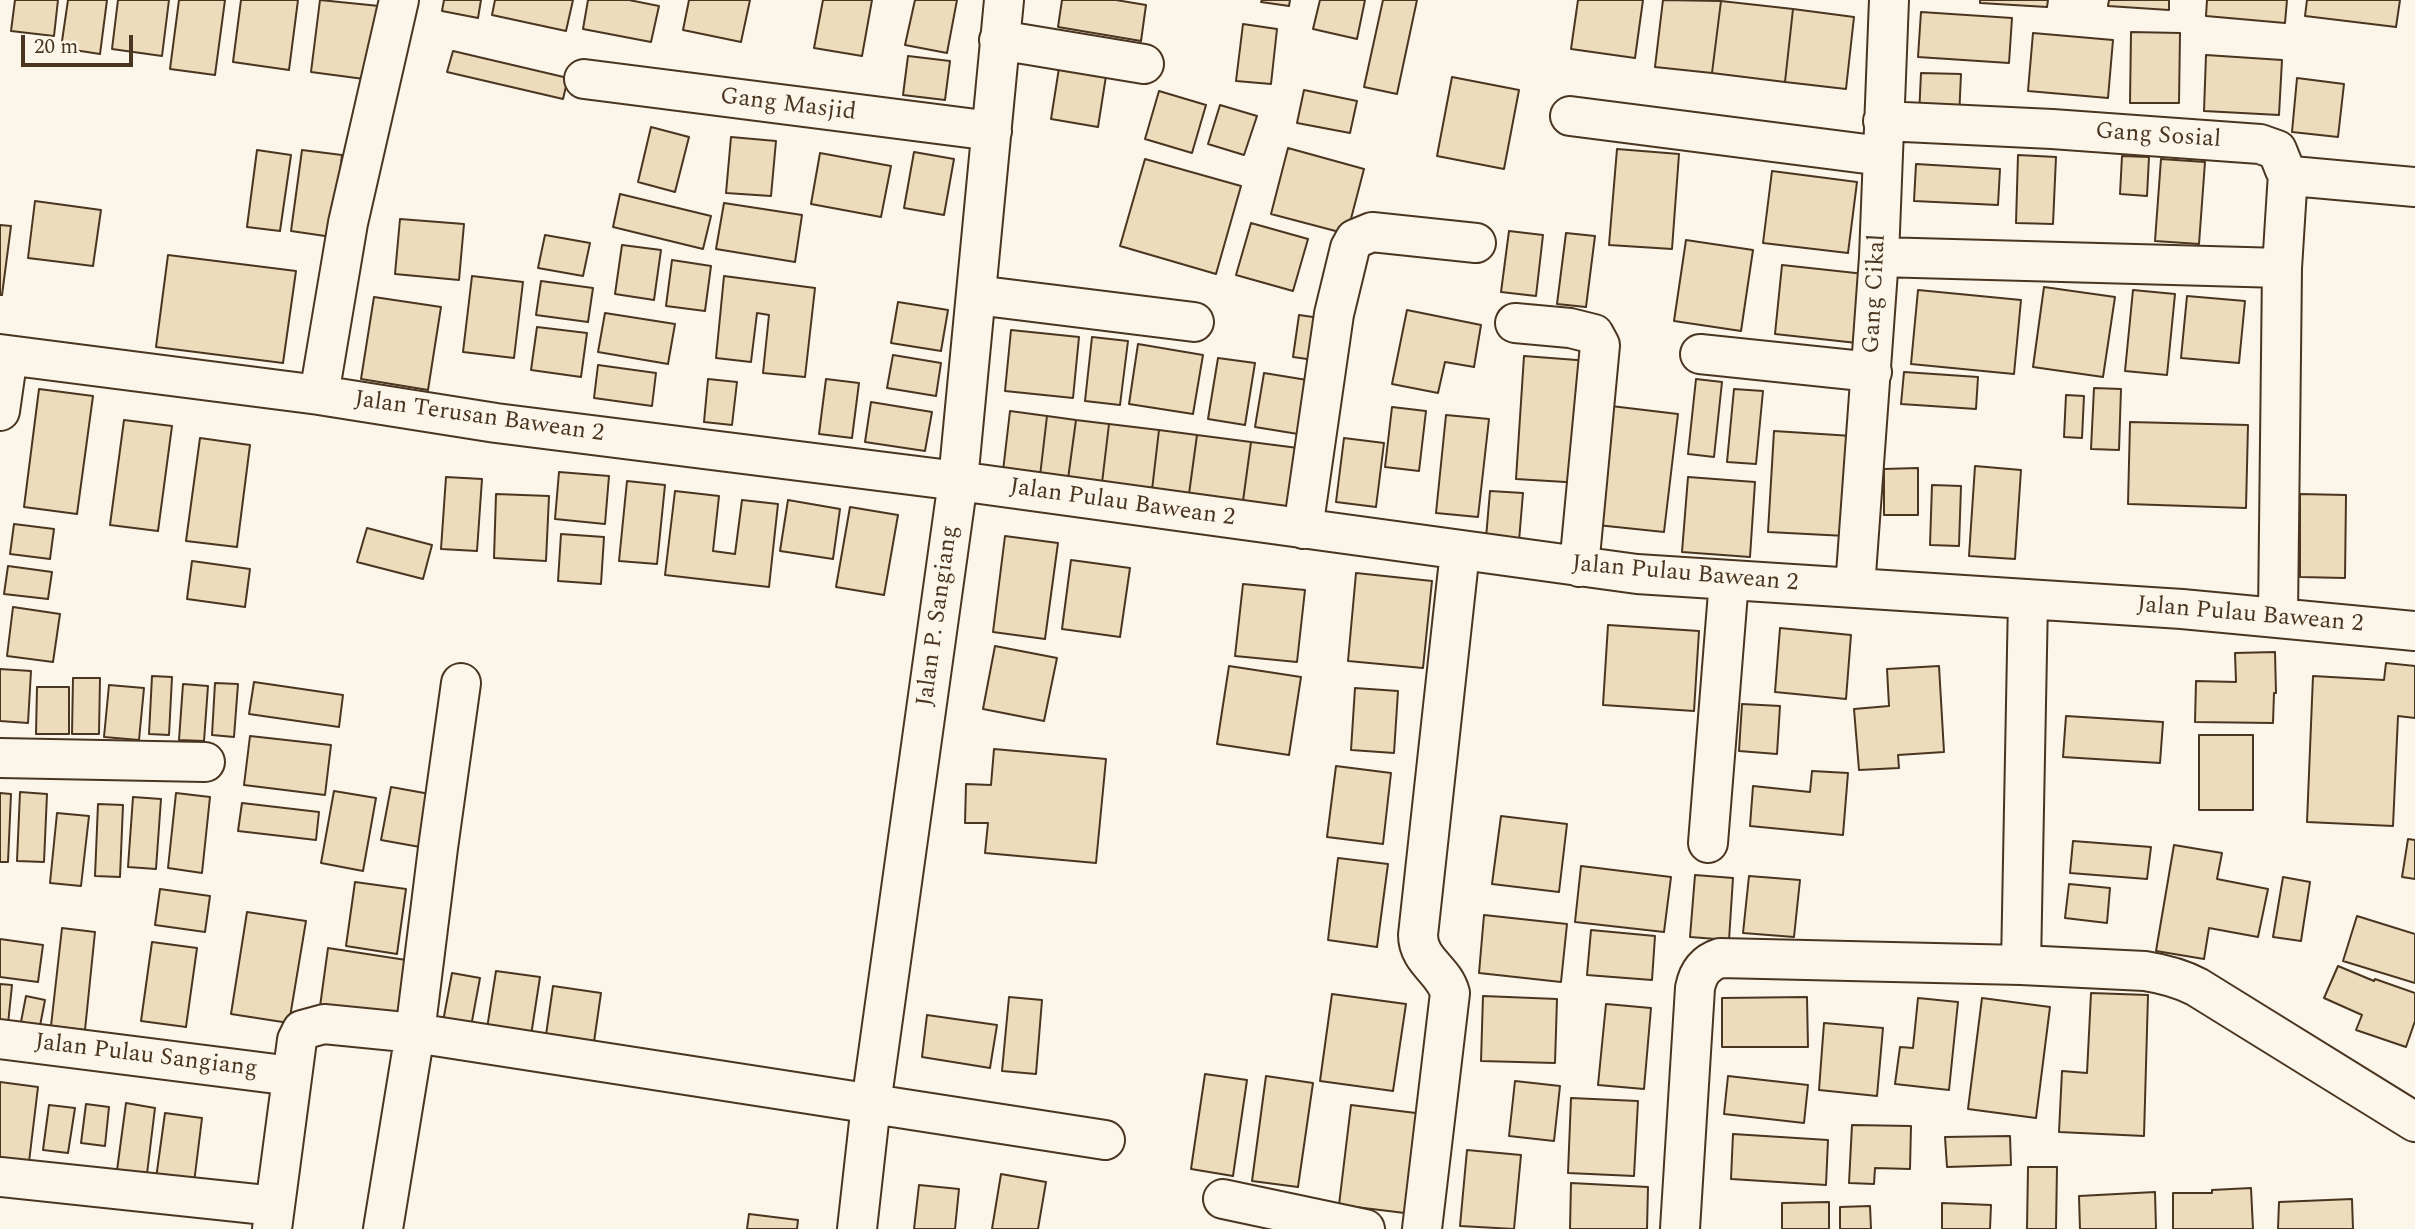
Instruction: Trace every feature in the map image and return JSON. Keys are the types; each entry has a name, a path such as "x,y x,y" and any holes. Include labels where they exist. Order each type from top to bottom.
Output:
{"street":[{"path":"319,395 348,223 399,0"},
{"name":"Jalan P. Sangiang","path":"857,1229 871,1104 958,481 1004,0"},
{"name":"Gang Cikal","path":"1855,588 1879,257 1889,0"},
{"path":"999,40 1144,64"},
{"name":"Gang Masjid","path":"584,79 992,131"},
{"name":"Gang Sosial","path":"1570,116 1882,138 2052,129 2260,144 2277,150 2288,173"},
{"path":"2278,617 2282,268 2288,173 2297,177 2415,187"},
{"path":"1303,529 1334,314 1350,248 1355,239 1372,232 1476,243"},
{"path":"1879,257 2282,268"},
{"path":"976,295 1194,322"},
{"path":"1515,323 1570,328 1594,334 1600,345 1579,567"},
{"path":"1700,354 1872,372"},
{"path":"0,411 4,355"},
{"name":"Jalan Terusan Bawean 2","path":"4,355 319,395 495,423 958,481"},
{"name":"Jalan Pulau Bawean 2","path":"958,481 1637,574 2278,617 2415,631"},
{"path":"1422,1229 1450,993 1443,979 1422,954 1418,935 1460,551"},
{"path":"1708,843 1729,580"},
{"path":"2021,965 2028,599"},
{"path":"383,1229 415,1034 461,683"},
{"path":"0,758 205,762"},
{"path":"1680,1229 1695,988 1697,977 1706,965 1720,958 2021,965 2145,971 2180,978 2415,1122"},
{"path":"0,1177 274,1217 297,1040 303,1030 324,1024 415,1034 1105,1140"},
{"name":"Jalan Pulau Sangiang","path":"0,1039 292,1076"},
{"path":"1223,1199 1365,1229"}],"building":[{"path":"15,0 58,0 54,36 11,31"},
{"path":"68,0 107,0 100,54 61,48"},
{"path":"118,0 169,0 162,56 112,49"},
{"path":"179,0 225,0 215,75 170,69"},
{"path":"241,0 298,0 289,70 233,62"},
{"path":"320,0 389,7 379,81 311,72"},
{"path":"444,0 481,0 478,18 442,11"},
{"path":"495,0 573,0 566,31 492,15"},
{"path":"588,0 629,0 659,6 651,42 583,29"},
{"path":"689,0 750,0 741,42 683,30"},
{"path":"823,0 872,0 862,56 814,48"},
{"path":"915,0 957,0 947,53 905,45"},
{"path":"1062,0 1116,0 1146,5 1141,41 1058,27"},
{"path":"1290,0 1289,6 1261,2"},
{"path":"1320,0 1365,0 1357,39 1313,29"},
{"path":"1383,0 1417,0 1397,94 1364,87"},
{"path":"1578,0 1643,0 1635,58 1571,49"},
{"path":"1663,0 1721,1 1712,73 1655,67"},
{"path":"1980,0 2048,0 2047,7 1980,3"},
{"path":"2109,0 2169,0 2169,10 2108,6"},
{"path":"2207,0 2287,0 2285,23 2206,16"},
{"path":"2307,0 2400,0 2396,27 2305,16"},
{"path":"1721,1 1793,9 1785,82 1712,73"},
{"path":"1793,9 1854,17 1846,89 1785,82"},
{"path":"1921,12 2012,18 2009,63 1918,57"},
{"path":"1243,24 1277,29 1271,84 1236,81"},
{"path":"2131,32 2180,33 2179,103 2130,103"},
{"path":"2033,33 2113,40 2108,98 2028,91"},
{"path":"453,51 568,78 563,99 447,72"},
{"path":"2206,55 2282,60 2279,115 2204,111"},
{"path":"908,56 950,61 945,100 903,95"},
{"path":"1059,68 1106,76 1098,127 1051,119"},
{"path":"1921,73 1961,74 1959,118 1919,116"},
{"path":"1452,77 1519,90 1504,169 1437,156"},
{"path":"2297,78 2344,84 2338,137 2292,132"},
{"path":"1304,90 1357,101 1350,133 1297,123"},
{"path":"1159,91 1206,105 1192,153 1145,139"},
{"path":"1220,105 1257,116 1244,155 1208,144"},
{"path":"651,127 689,137 675,192 638,182"},
{"path":"731,137 776,141 771,196 726,193"},
{"path":"1288,148 1364,169 1347,234 1271,214"},
{"path":"1617,149 1679,154 1672,249 1609,245"},
{"path":"257,150 291,155 280,231 247,227"},
{"path":"302,150 342,155 332,237 291,231"},
{"path":"914,152 954,159 944,215 904,208"},
{"path":"820,153 891,166 881,217 811,204"},
{"path":"2018,155 2056,157 2053,224 2016,223"},
{"path":"2122,156 2149,157 2147,196 2120,194"},
{"path":"1145,159 1241,186 1216,274 1120,246"},
{"path":"2161,159 2205,162 2199,244 2155,241"},
{"path":"1916,164 2000,169 1998,205 1914,201"},
{"path":"1772,171 1857,182 1848,253 1763,243"},
{"path":"620,194 711,216 703,249 613,227"},
{"path":"35,201 101,210 93,266 28,258"},
{"path":"724,203 802,215 795,262 716,249"},
{"path":"400,219 464,224 459,280 395,274"},
{"path":"1251,223 1308,239 1293,291 1236,275"},
{"path":"0,225 11,226 2,295 0,295"},
{"path":"1509,231 1543,235 1536,296 1501,292"},
{"path":"1566,233 1595,236 1586,307 1557,304"},
{"path":"545,235 590,243 583,276 538,268"},
{"path":"1686,240 1753,250 1741,331 1674,321"},
{"path":"622,245 661,250 654,300 615,294"},
{"path":"168,255 296,271 283,363 156,347"},
{"path":"672,260 711,266 705,311 666,306"},
{"path":"1782,265 1874,275 1866,344 1775,334"},
{"path":"472,276 523,282 514,358 463,352"},
{"path":"724,276 815,288 805,377 763,373 769,315 757,313 751,362 716,358"},
{"path":"541,281 593,288 588,322 536,315"},
{"path":"2044,287 2115,297 2103,377 2033,367"},
{"path":"1918,290 2021,300 2014,374 1911,364"},
{"path":"2133,290 2175,294 2167,375 2125,371"},
{"path":"2187,296 2245,301 2239,363 2181,358"},
{"path":"374,297 441,307 428,390 361,379"},
{"path":"898,302 948,310 941,351 891,343"},
{"path":"1407,310 1481,325 1474,367 1445,362 1438,393 1392,384"},
{"path":"605,313 675,324 668,364 598,352"},
{"path":"1299,315 1320,318 1314,360 1293,357"},
{"path":"537,327 587,333 581,377 531,370"},
{"path":"1011,330 1079,337 1073,398 1005,391"},
{"path":"1092,337 1128,341 1120,405 1085,401"},
{"path":"1138,344 1203,355 1193,414 1129,404"},
{"path":"893,355 941,363 936,396 887,388"},
{"path":"1524,356 1590,361 1582,483 1516,479"},
{"path":"1218,358 1255,363 1245,425 1208,419"},
{"path":"598,365 656,373 652,406 594,398"},
{"path":"1904,372 1978,377 1976,409 1901,404"},
{"path":"1264,373 1307,380 1298,434 1255,427"},
{"path":"708,379 737,382 732,425 704,422"},
{"path":"826,379 859,383 852,438 819,434"},
{"path":"1696,379 1722,382 1714,457 1688,454"},
{"path":"2094,388 2121,389 2119,450 2091,449"},
{"path":"39,389 93,396 77,514 24,507"},
{"path":"1734,389 1763,391 1756,464 1727,462"},
{"path":"2066,395 2084,396 2082,438 2064,437"},
{"path":"871,402 932,412 925,451 865,442"},
{"path":"1611,406 1678,414 1664,532 1597,525"},
{"path":"1392,407 1426,411 1419,471 1385,467"},
{"path":"1010,411 1047,416 1040,476 1003,471"},
{"path":"1446,415 1489,419 1478,517 1436,513"},
{"path":"1047,416 1076,420 1068,479 1040,476"},
{"path":"124,420 172,426 158,531 110,525"},
{"path":"1076,420 1109,424 1102,483 1068,479"},
{"path":"2130,422 2248,425 2246,508 2128,504"},
{"path":"1109,424 1159,430 1152,490 1102,483"},
{"path":"1159,430 1197,435 1189,494 1152,490"},
{"path":"1774,431 1852,436 1846,536 1768,532"},
{"path":"1197,435 1251,442 1243,501 1189,494"},
{"path":"200,438 250,445 237,547 186,541"},
{"path":"1344,438 1384,443 1376,507 1336,502"},
{"path":"1251,442 1306,449 1299,508 1243,501"},
{"path":"1975,466 2021,470 2015,559 1969,556"},
{"path":"1918,468 1918,515 1884,515 1884,469"},
{"path":"559,472 609,476 605,524 555,519"},
{"path":"446,477 482,479 477,551 441,549"},
{"path":"1688,477 1755,482 1750,557 1682,552"},
{"path":"627,481 665,485 657,564 619,561"},
{"path":"1932,485 1961,486 1959,546 1930,545"},
{"path":"675,491 719,496 713,551 735,554 742,500 778,504 769,587 665,575"},
{"path":"1490,491 1523,493 1519,541 1486,538"},
{"path":"496,494 549,496 546,561 494,558"},
{"path":"2300,494 2346,495 2345,578 2300,577"},
{"path":"788,500 840,509 833,559 780,551"},
{"path":"850,507 898,515 884,595 836,587"},
{"path":"14,524 54,529 50,559 10,554"},
{"path":"367,528 432,545 423,579 357,562"},
{"path":"561,534 604,537 601,584 558,581"},
{"path":"1005,536 1058,543 1045,639 993,632"},
{"path":"1071,560 1130,568 1120,637 1062,629"},
{"path":"192,561 250,569 245,607 187,599"},
{"path":"8,566 52,572 48,599 4,594"},
{"path":"1356,573 1432,581 1423,668 1348,661"},
{"path":"1243,584 1305,590 1297,662 1235,656"},
{"path":"13,607 60,614 53,662 7,656"},
{"path":"1608,625 1699,631 1694,711 1603,705"},
{"path":"1780,628 1851,635 1846,699 1775,692"},
{"path":"995,646 1057,658 1044,721 983,709"},
{"path":"2275,652 2276,693 2273,723 2195,722 2196,681 2236,682 2235,653"},
{"path":"2386,663 2415,666 2415,718 2398,716 2393,826 2307,822 2313,676 2384,680"},
{"path":"1229,666 1301,677 1289,755 1217,744"},
{"path":"1939,666 1944,752 1898,755 1899,768 1859,770 1854,709 1889,706 1887,669"},
{"path":"0,669 31,671 28,723 0,721"},
{"path":"152,676 172,677 169,735 149,734"},
{"path":"73,678 100,678 99,734 72,734"},
{"path":"254,682 343,695 339,727 249,714"},
{"path":"215,683 238,684 234,737 212,735"},
{"path":"183,684 208,686 204,741 179,740"},
{"path":"109,685 144,688 139,740 104,737"},
{"path":"37,687 69,687 69,734 36,734"},
{"path":"1355,688 1398,691 1394,753 1351,750"},
{"path":"1742,704 1780,706 1777,754 1739,751"},
{"path":"2066,716 2163,722 2160,763 2063,757"},
{"path":"2199,735 2253,735 2253,810 2199,810"},
{"path":"250,736 331,745 325,795 244,785"},
{"path":"994,749 1106,759 1096,863 985,853 988,823 965,823 966,784 991,785"},
{"path":"1336,766 1391,773 1383,844 1327,837"},
{"path":"1812,771 1848,773 1843,835 1750,826 1753,786 1810,792"},
{"path":"391,787 441,796 431,849 381,840"},
{"path":"334,791 376,798 363,871 321,863"},
{"path":"20,792 47,794 44,862 17,861"},
{"path":"0,793 11,794 8,862 0,862"},
{"path":"176,793 210,797 202,873 168,868"},
{"path":"133,797 161,799 156,869 128,867"},
{"path":"242,803 319,812 316,840 238,831"},
{"path":"98,804 123,805 120,877 95,876"},
{"path":"57,813 89,816 81,886 50,883"},
{"path":"1501,816 1567,824 1559,892 1492,884"},
{"path":"2408,839 2415,840 2415,879 2402,877"},
{"path":"2073,841 2151,847 2147,879 2070,873"},
{"path":"2174,845 2222,853 2217,879 2268,889 2258,937 2209,928 2204,959 2156,951"},
{"path":"1338,858 1388,864 1377,947 1328,940"},
{"path":"1581,866 1671,877 1664,932 1575,922"},
{"path":"1695,875 1733,878 1729,940 1690,937"},
{"path":"1749,876 1800,880 1794,937 1743,933"},
{"path":"2283,877 2310,882 2301,941 2273,937"},
{"path":"355,882 406,889 397,954 346,946"},
{"path":"2069,884 2110,888 2107,923 2065,918"},
{"path":"160,889 210,896 205,932 155,925"},
{"path":"247,912 306,921 289,1023 231,1014"},
{"path":"1484,915 1567,924 1561,982 1479,973"},
{"path":"2357,916 2415,934 2415,983 2343,961"},
{"path":"62,928 95,932 85,1030 51,1026"},
{"path":"1591,930 1655,936 1652,980 1587,975"},
{"path":"0,939 43,945 38,982 0,977"},
{"path":"152,942 197,948 186,1027 141,1021"},
{"path":"328,948 406,960 396,1025 319,1014"},
{"path":"2338,966 2374,981 2375,979 2415,993 2415,1021 2406,1047 2356,1030 2362,1015 2324,998"},
{"path":"496,971 540,977 530,1042 486,1035"},
{"path":"452,973 480,978 470,1032 442,1027"},
{"path":"0,984 12,985 8,1024 0,1023"},
{"path":"553,986 601,993 592,1056 544,1049"},
{"path":"2091,993 2148,995 2144,1136 2059,1132 2062,1071 2087,1073"},
{"path":"1332,994 1406,1004 1393,1091 1320,1081"},
{"path":"26,996 45,1000 39,1031 20,1027"},
{"path":"1483,996 1557,999 1555,1063 1481,1061"},
{"path":"1009,997 1042,1000 1036,1074 1002,1071"},
{"path":"1807,997 1808,1047 1722,1047 1722,998"},
{"path":"1918,998 1958,1002 1949,1090 1895,1084 1900,1047 1913,1048"},
{"path":"1982,998 2050,1007 2036,1118 1968,1109"},
{"path":"1606,1004 1651,1008 1644,1089 1598,1085"},
{"path":"927,1015 997,1025 990,1068 922,1057"},
{"path":"1824,1023 1883,1028 1877,1096 1819,1090"},
{"path":"1205,1074 1247,1080 1233,1176 1191,1169"},
{"path":"1266,1076 1313,1083 1298,1187 1252,1181"},
{"path":"1728,1076 1808,1085 1804,1123 1724,1114"},
{"path":"1515,1081 1560,1086 1554,1141 1509,1136"},
{"path":"0,1082 38,1087 29,1162 0,1158"},
{"path":"1571,1098 1638,1101 1634,1176 1568,1173"},
{"path":"126,1103 155,1108 146,1182 116,1178"},
{"path":"86,1104 109,1107 105,1146 81,1143"},
{"path":"49,1105 75,1108 68,1153 43,1150"},
{"path":"1351,1105 1424,1114 1413,1214 1339,1205"},
{"path":"165,1113 202,1118 193,1191 155,1186"},
{"path":"1852,1125 1911,1126 1910,1169 1875,1168 1874,1184 1849,1183"},
{"path":"1733,1134 1828,1140 1826,1185 1731,1179"},
{"path":"2010,1136 2011,1165 1947,1167 1945,1137"},
{"path":"1467,1150 1521,1155 1514,1229 1460,1226"},
{"path":"2028,1167 2057,1167 2056,1229 2027,1229"},
{"path":"1001,1174 1046,1182 1038,1229 992,1229"},
{"path":"1571,1183 1648,1187 1647,1229 1570,1229"},
{"path":"919,1185 959,1189 955,1229 914,1229"},
{"path":"2251,1188 2253,1229 2173,1229 2173,1193 2212,1193 2212,1190"},
{"path":"2155,1192 2156,1229 2080,1229 2079,1196"},
{"path":"2352,1199 2353,1229 2278,1229 2279,1202"},
{"path":"1829,1202 1829,1229 1782,1229 1782,1203"},
{"path":"1942,1203 1991,1205 1990,1229 1942,1229"},
{"path":"1870,1206 1871,1229 1840,1229 1840,1207"},
{"path":"749,1214 798,1220 797,1229 747,1229"}]}
